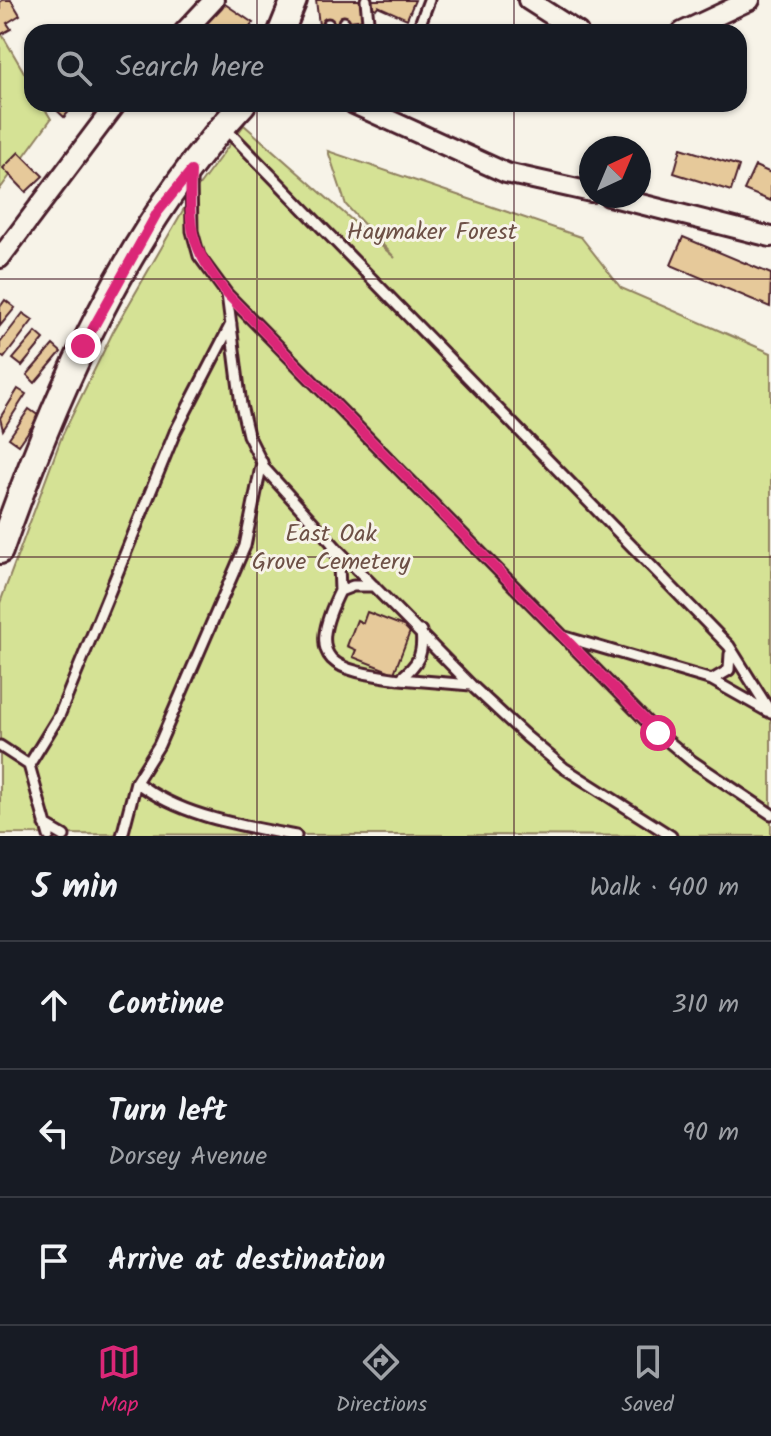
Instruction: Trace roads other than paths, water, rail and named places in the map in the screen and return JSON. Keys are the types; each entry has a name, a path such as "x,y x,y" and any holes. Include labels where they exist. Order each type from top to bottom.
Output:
{"street":[{"path":"192,24 214,0"},
{"path":"284,24 294,0"},
{"path":"528,0 566,24"},
{"path":"699,24 750,0"},
{"path":"0,258 110,112"},
{"path":"0,551 24,482 83,346 157,213 235,112"},
{"path":"372,112 506,173 579,189"},
{"path":"651,207 771,237"}],"lane":[{"path":"366,0 368,24"},
{"path":"420,24 429,0"},
{"path":"222,126 729,646 771,713"},
{"path":"191,171 192,231 199,256 227,294 565,637 692,761 771,814"},
{"path":"227,294 241,405 248,435 262,462 290,501 471,685 564,768 671,836"},
{"path":"29,765 47,741 59,716 175,432 231,324"},
{"path":"122,836 136,782 159,745 245,546 262,462"},
{"path":"331,542 339,564 340,591 325,621 325,649 341,669 400,679 471,685"},
{"path":"340,591 353,586 375,586"},
{"path":"400,679 416,666 423,652 421,631"},
{"path":"565,637 712,680 771,713"},
{"path":"712,680 729,670 729,646"},
{"path":"0,746 29,765 49,836"},
{"path":"136,782 169,803 199,816 296,836"},
{"path":"45,825 64,836"}],"park label":[{"name":"Haymaker Forest","path":"432,231"},
{"name":"East Oak Grove Cemetery","path":"331,547"}]}
